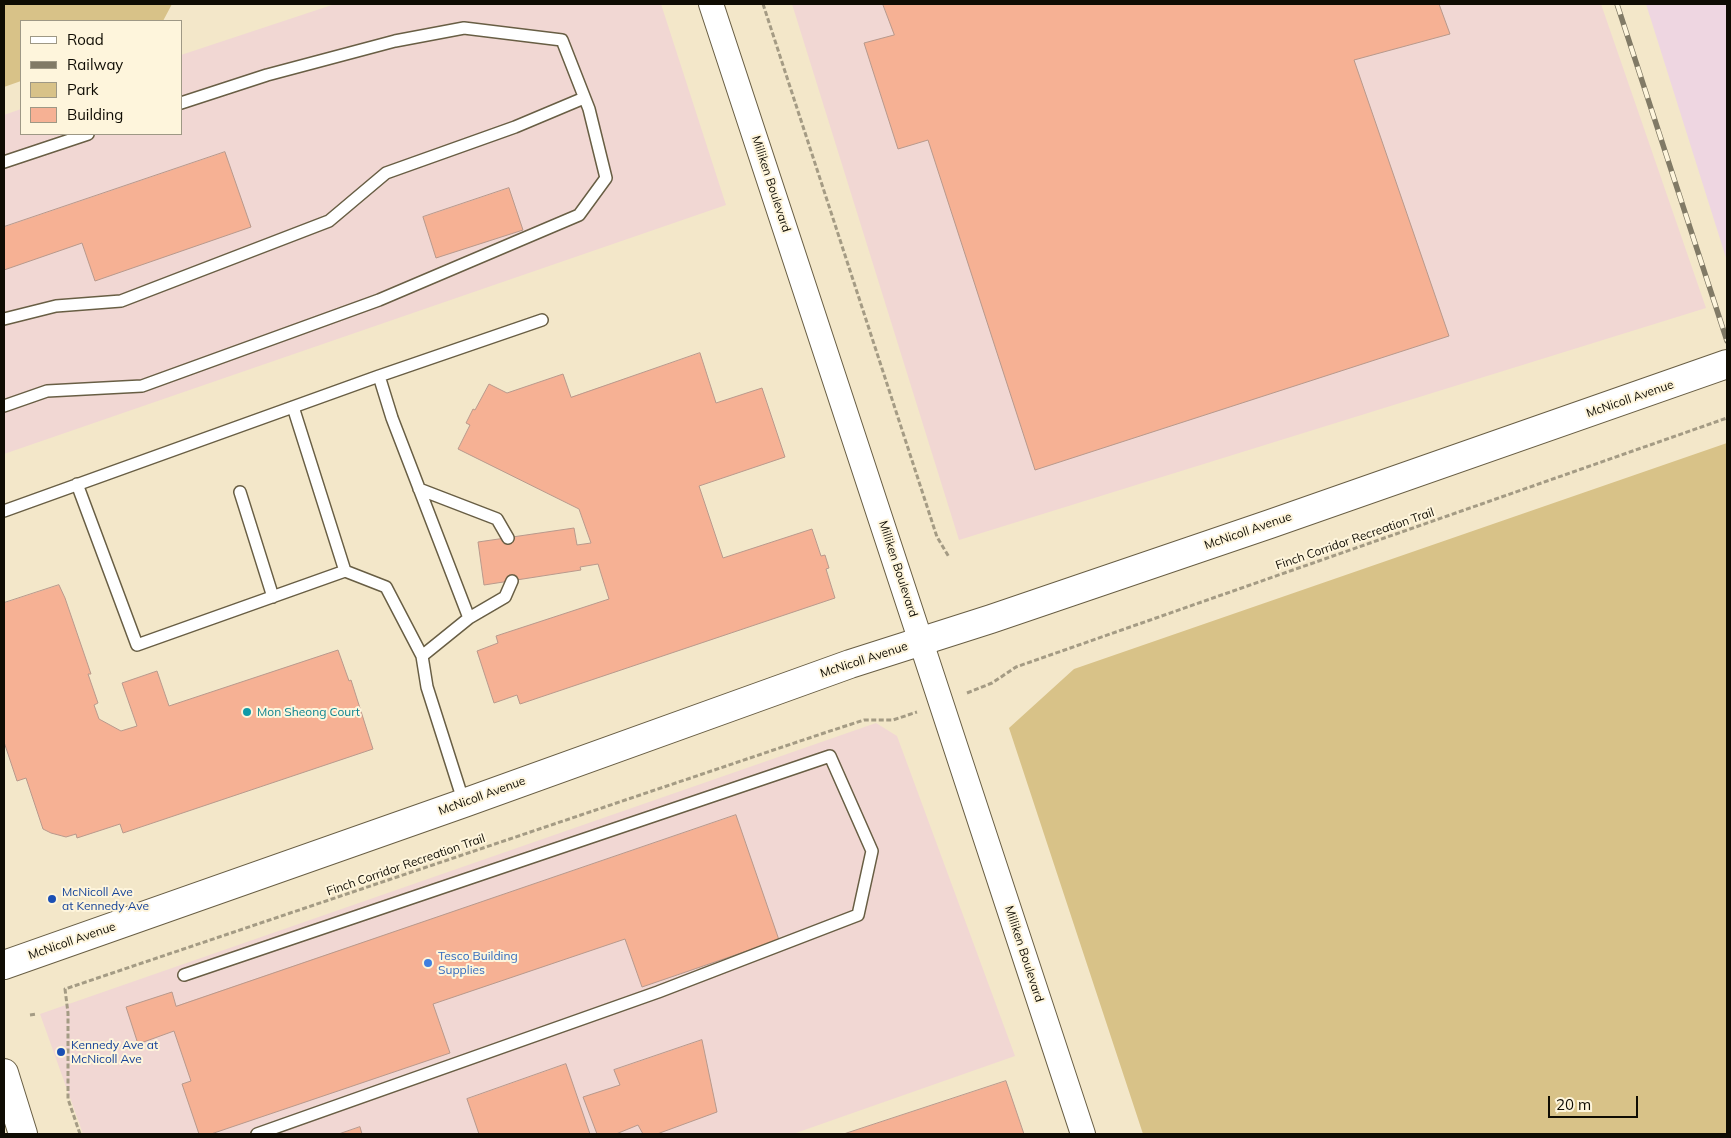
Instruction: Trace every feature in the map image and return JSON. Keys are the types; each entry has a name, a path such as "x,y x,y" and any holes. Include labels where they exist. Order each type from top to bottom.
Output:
{"main road":[{"name":"McNicoll Avenue","path":"4,965 464,803 841,667 922,642 1260,527 1727,364"},
{"path":"4,1073 23,1134"}],"street":[{"name":"Milliken Boulevard","path":"712,4 1084,1134"}],"lane":[{"path":"4,406 47,391 142,386 379,300 579,215 606,178 589,110 562,40 464,28 394,41 276,72 182,103"},
{"path":"4,319 56,306 121,301 329,221 386,173 515,126 584,98"},
{"path":"4,162 85,135"},
{"path":"4,511 378,376 542,320"},
{"path":"378,376 468,618"},
{"path":"292,407 345,571"},
{"path":"77,484 136,645 345,571 386,587 422,656 427,687 464,803"},
{"path":"419,489 497,519 508,538"},
{"path":"240,492 273,597"},
{"path":"422,656 468,618 505,597 512,580"},
{"path":"184,975 830,756 872,851 858,915 658,992 257,1134"}],"path":[{"path":"763,4 937,537 949,557"},
{"name":"Finch Corridor Recreation Trail","path":"992,683 1016,667 1727,418"},
{"name":"Finch Corridor Recreation Trail","path":"80,1134 68,1099 68,1013 66,989 864,720 893,720"},
{"path":"30,1015 37,1014"}],"shaded area":[{"path":"335,4 661,4 726,205 4,454 4,115 20,109 20,135 182,135 182,55"},
{"path":"792,4 1601,4 1706,308 959,540"},
{"path":"1646,4 1727,4 1727,261"},
{"path":"876,723 897,736 1015,1056 793,1134 83,1134 40,1014"}],"green space":[{"path":"4,4 172,4 164,20 20,20 20,81 4,87"},
{"path":"1727,443 1727,1134 1143,1134 1009,728 1074,669"}],"building":[{"path":"883,4 1439,4 1450,34 1354,60 1449,336 1035,470 928,140 898,149 864,43 894,35"},
{"path":"225,152 251,227 95,281 82,243 4,270 4,227"},
{"path":"509,188 523,230 436,258 423,217"},
{"path":"700,353 716,403 762,388 785,457 699,486 723,558 812,529 821,556 825,555 829,568 826,569 835,598 520,704 517,695 494,703 477,651 498,643 496,636 609,599 598,564 580,567 581,570 484,585 478,542 574,528 577,545 591,543 579,509 458,449 470,425 466,423 473,409 475,410 489,384 507,393 563,374 571,397"},
{"name":"Mon Sheong Court","path":"59,585 91,674 88,674 98,703 94,705 99,719 121,731 137,726 122,683 157,671 169,706 338,650 349,681 351,680 373,749 123,833 120,824 77,838 76,834 66,837 43,829 26,778 17,781 4,742 4,603"},
{"name":"Tesco Building Supplies","path":"736,815 779,940 642,987 625,939 433,1004 450,1053 211,1134 199,1134 182,1084 191,1081 174,1031 138,1044 126,1007 172,992 176,1006"},
{"path":"702,1040 717,1112 657,1134 643,1134 638,1125 616,1134 597,1134 583,1097 620,1085 614,1070"},
{"path":"566,1064 590,1134 479,1134 467,1099"},
{"path":"1006,1081 1024,1134 844,1134"},
{"path":"360,1127 362,1134 339,1134"}],"railway":[{"path":"1617,4 1727,341"}],"place":[{"name":"Mon Sheong Court","path":"247,712"},
{"name":"McNicoll Ave at Kennedy Ave","path":"52,899"},
{"name":"Tesco Building Supplies","path":"428,963"},
{"name":"Kennedy Ave at McNicoll Ave","path":"61,1052"}]}
